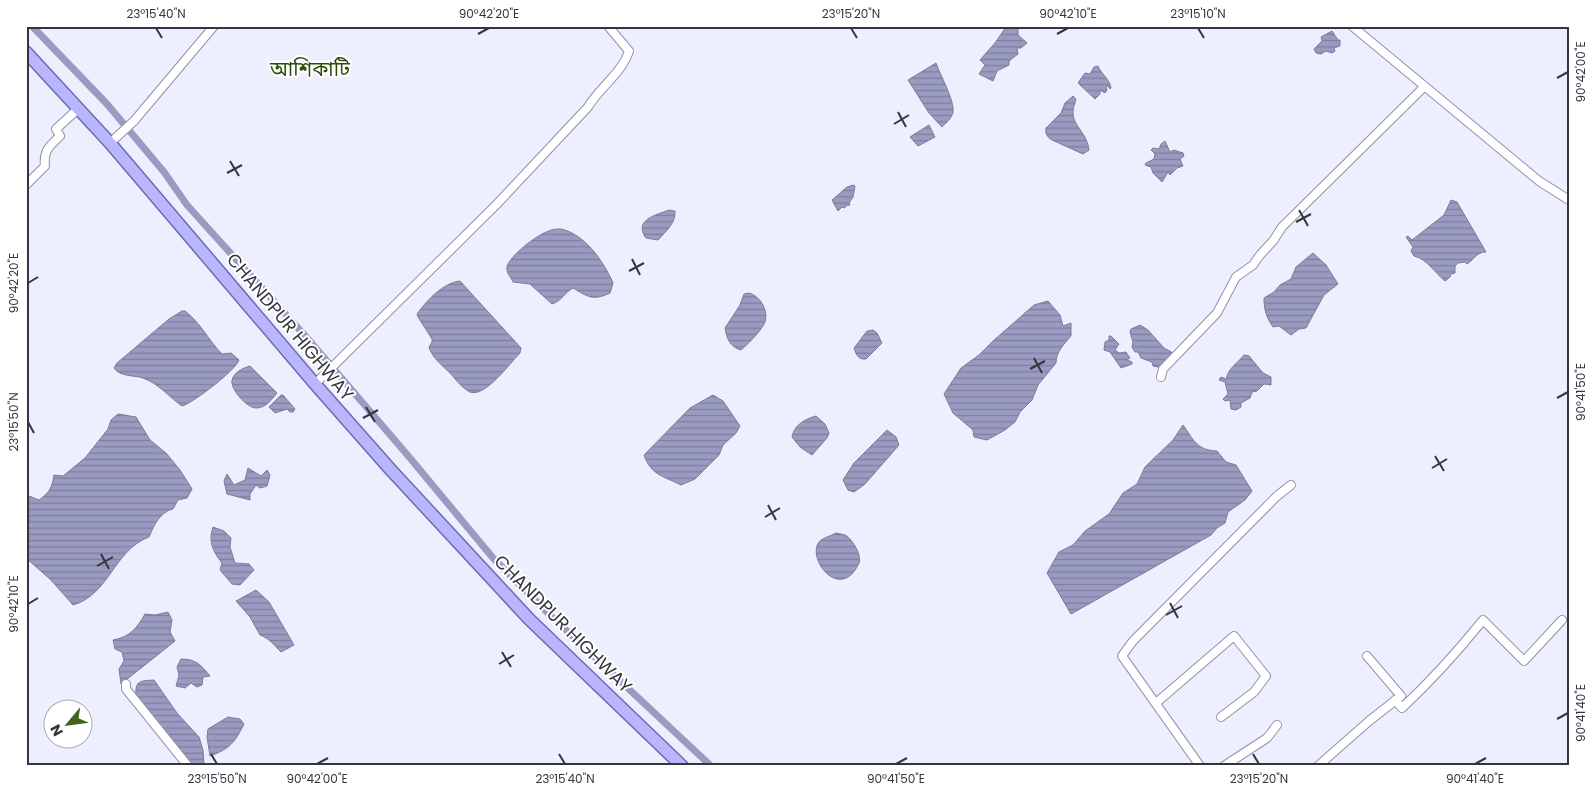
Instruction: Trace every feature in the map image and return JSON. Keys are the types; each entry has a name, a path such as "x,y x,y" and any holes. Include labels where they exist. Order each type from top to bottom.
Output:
{"main road":[{"name":"CHANDPUR HIGHWAY","path":"26,52 79,108 114,139 318,380 390,469 529,619 682,766"}],"street":[{"path":"114,139 134,121 214,26"},
{"path":"318,380 497,204 588,107 594,96 626,61 629,51 608,26"},
{"path":"1352,26 1539,181 1569,200"},
{"path":"1161,377 1163,369 1217,313 1236,277 1254,265 1282,227 1424,87"},
{"path":"26,185 45,166 44,157 46,150 60,136 56,129 79,108"},
{"path":"1200,766 1122,656 1133,641 1277,496 1291,485"},
{"path":"1395,700 1402,708 1458,650 1482,620 1524,661 1562,620"},
{"path":"1156,704 1234,636 1266,676 1254,692 1221,717"},
{"path":"1318,766 1369,720 1401,696 1368,656"},
{"path":"126,684 126,689 188,766"},
{"path":"1224,766 1267,738 1277,725"}],"water":[{"path":"1006,27 1018,29 1018,35 1027,43 1021,48 1017,48 1018,54 1009,61 1009,65 997,71 993,81 979,74 985,65 980,60"},
{"path":"1332,31 1340,40 1340,46 1334,48 1335,51 1332,53 1326,51 1321,54 1316,53 1314,49 1322,41 1321,37"},
{"path":"936,63 950,95 953,107 949,120 942,127 929,113 908,80"},
{"path":"1098,66 1111,88 1106,87 1105,93 1100,90 1100,94 1095,99 1078,83 1085,73 1090,74 1094,67"},
{"path":"1073,96 1076,99 1073,117 1088,144 1089,150 1083,154 1052,140 1046,132 1046,128 1061,113 1065,103"},
{"path":"929,125 935,137 918,146 910,137"},
{"path":"1165,141 1170,152 1174,150 1183,153 1184,156 1180,159 1183,166 1177,168 1170,175 1168,172 1162,182 1153,173 1151,167 1145,165 1154,159 1155,154 1151,150 1153,148 1159,149"},
{"path":"855,186 850,205 845,206 845,208 842,207 838,211 832,200 847,187"},
{"path":"1451,200 1457,202 1486,252 1477,255 1467,264 1465,262 1458,263 1455,266 1455,273 1451,274 1445,281 1427,263 1414,256 1411,251 1413,247 1406,237 1408,236 1412,240 1444,215"},
{"path":"669,210 675,211 675,215 667,230 658,240 646,238 642,227 644,223 653,216"},
{"path":"561,229 578,237 593,250 613,283 610,293 599,297 591,297 573,288 559,301 552,304 530,284 513,282 507,267 513,257 538,236 552,230"},
{"path":"1313,253 1326,265 1338,284 1324,295 1306,328 1299,329 1291,335 1279,326 1273,327 1266,313 1264,298 1291,279 1296,267"},
{"path":"460,281 521,348 520,353 490,385 476,392 470,392 465,389 435,358 429,347 432,339 417,314 442,289 454,282"},
{"path":"749,293 764,306 766,316 763,326 741,350 734,347 730,342 725,328 740,305 744,294"},
{"path":"1048,301 1060,315 1063,326 1071,323 1071,336 1059,352 1056,363 1038,385 1032,400 1020,412 1015,422 987,440 974,437 973,430 953,413 944,394 961,368 979,355 1034,305"},
{"path":"185,311 195,321 222,354 231,353 239,360 214,386 182,406 149,381 120,373 114,368 117,363 169,319"},
{"path":"1140,325 1148,330 1164,348 1175,354 1159,369 1153,366 1152,362 1141,358 1132,347 1131,329"},
{"path":"873,330 877,333 882,343 866,359 861,359 854,348 867,331"},
{"path":"1109,336 1119,344 1115,350 1119,353 1126,352 1130,358 1127,360 1132,362 1132,364 1121,368 1110,352 1104,350 1105,342 1109,340"},
{"path":"1244,355 1249,356 1263,373 1271,377 1271,385 1264,384 1257,391 1252,392 1250,398 1241,403 1241,407 1236,410 1231,409 1230,400 1225,401 1223,399 1228,394 1225,382 1219,380 1221,377 1226,379 1231,369"},
{"path":"250,366 277,393 268,403 260,408 252,407 244,402 236,393 232,384 233,377 237,373"},
{"path":"281,395 295,409 293,412 287,409 275,413 269,407"},
{"path":"713,395 723,401 740,426 736,433 723,445 719,455 695,479 681,485 658,474 650,467 644,455 690,408"},
{"path":"118,414 136,417 150,440 166,453 192,489 187,498 178,500 173,509 161,516 149,537 137,543 127,552 95,592 85,600 73,605 51,580 26,558 26,497 29,496 39,500 45,495 50,490 54,475 63,476 85,458 108,429 111,420"},
{"path":"816,416 825,424 829,433 812,455 800,447 792,437 795,429 801,423"},
{"path":"1183,425 1196,443 1204,449 1217,451 1226,462 1236,465 1252,491 1245,500 1228,512 1225,523 1211,535 1071,614 1047,573 1059,552 1073,545 1085,531 1109,514 1123,493 1137,484 1145,467 1173,440"},
{"path":"887,430 896,437 899,445 865,484 854,492 848,490 843,480 854,463"},
{"path":"248,468 261,476 267,470 270,475 267,486 260,488 256,485 250,494 250,500 227,494 224,481 227,474 234,485 245,480"},
{"path":"213,527 224,531 231,538 230,547 235,563 249,564 254,570 240,585 232,584 220,570 222,563 216,555 211,542"},
{"path":"836,533 846,535 849,538 856,548 860,560 852,574 843,579 827,574 817,558 816,549 819,542"},
{"path":"256,590 269,602 294,645 281,652 269,640 260,635 250,617 236,601"},
{"path":"168,612 172,620 170,632 175,641 121,684 119,669 124,661 122,652 115,649 113,640 124,637 132,631 145,614 155,615"},
{"path":"181,659 198,663 210,676 203,677 202,685 197,687 191,683 185,688 176,686 179,675 177,667"},
{"path":"154,680 177,713 199,737 203,750 204,765 194,765 177,750 136,696 136,687 139,682"},
{"path":"228,717 240,719 244,724 238,736 227,748 210,756 207,737 208,729"}],"waterway":[{"path":"32,26 107,104 164,172 187,205 308,339 493,558 551,616 711,766"}],"district":[{"name":"আশিকাটি","path":"310,69"}]}
